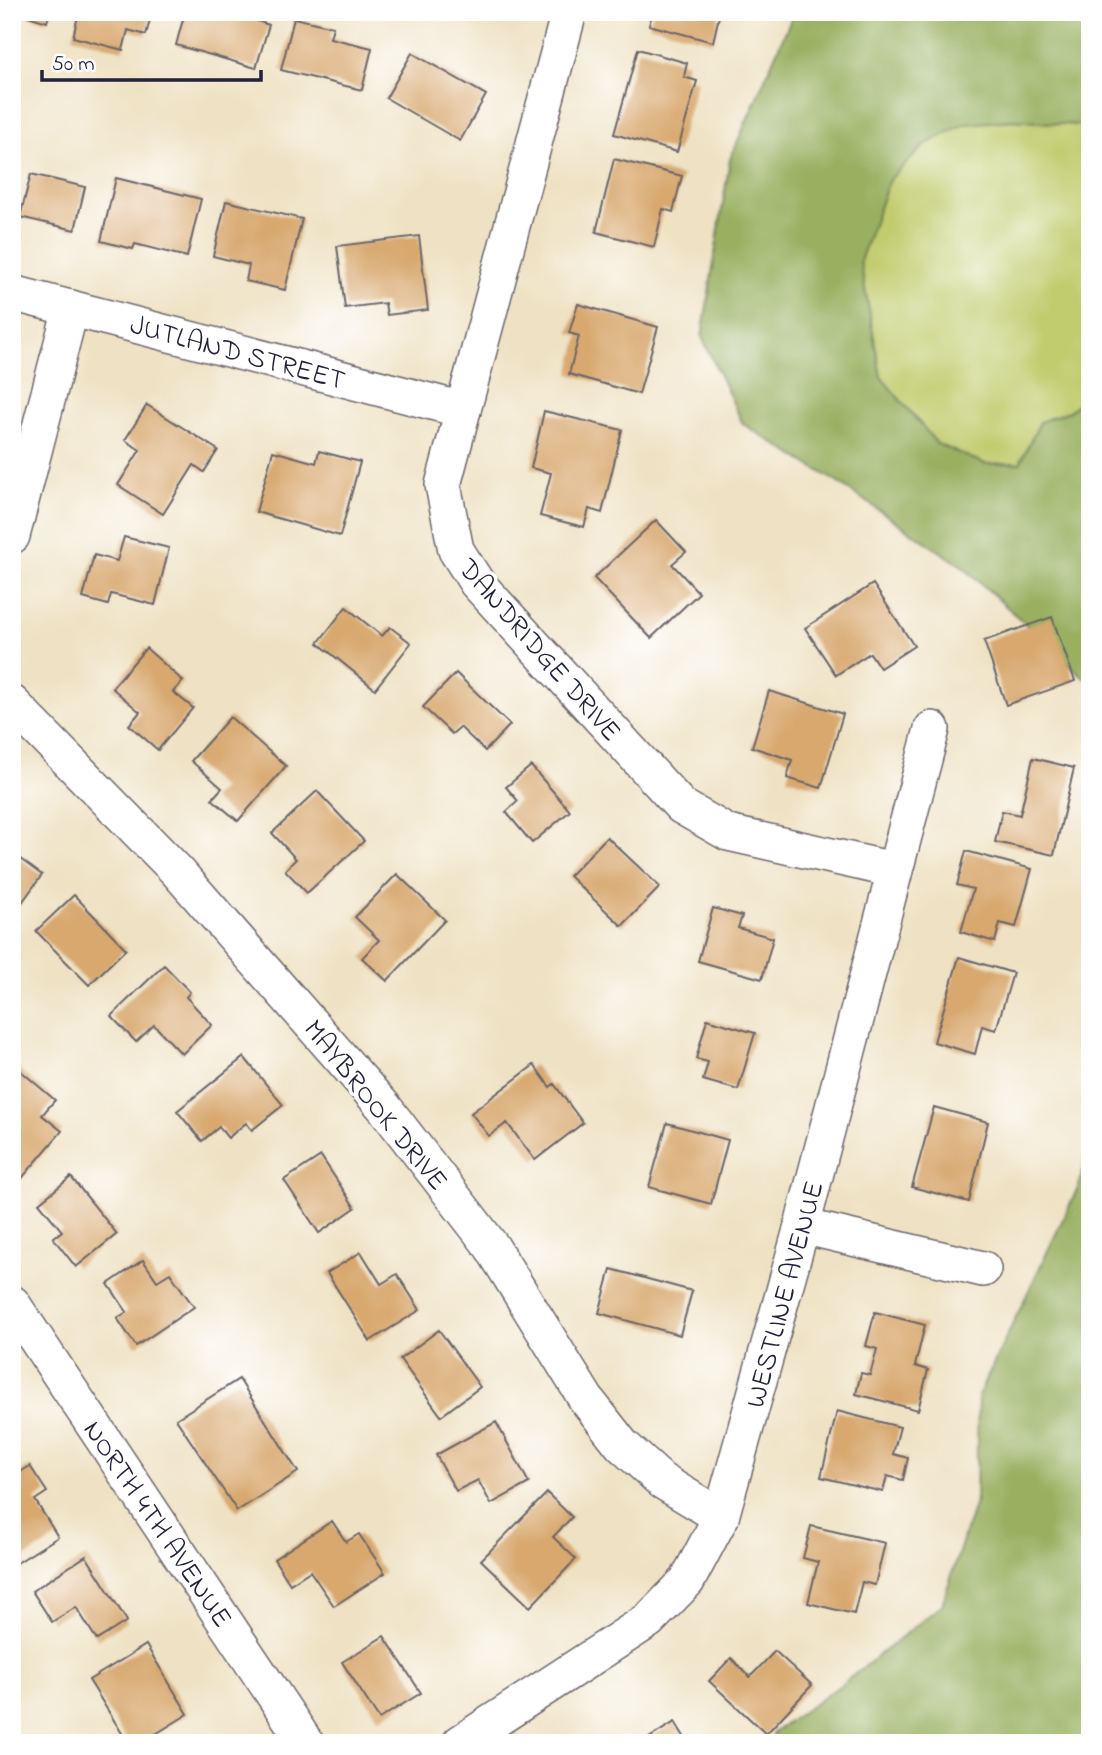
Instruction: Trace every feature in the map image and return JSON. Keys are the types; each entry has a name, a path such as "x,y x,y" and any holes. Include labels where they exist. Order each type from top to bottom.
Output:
{"street":[{"name":"DANDRIDGE DRIVE","path":"569,12 443,485 456,550 477,583 681,806 728,833 894,870"},
{"name":"JUTLAND STREET","path":"12,293 463,410"},
{"path":"12,536 71,308"},
{"name":"MAYBROOK DRIVE","path":"12,703 177,871 384,1107 492,1247 586,1399 622,1445 662,1481 721,1517"},
{"name":"WESTLINE AVENUE","path":"460,1743 649,1620 687,1581 721,1517 802,1226 932,729"},
{"path":"802,1226 983,1269"},
{"name":"NORTH 4TH AVENUE","path":"12,1303 306,1743"}],"green space":[{"path":"794,12 1090,12 1090,126 1013,120 964,124 926,144 889,180 860,261 881,377 937,444 985,464 1020,463 1040,422 1069,411 1090,394 1090,683 962,566 837,482 743,424 702,337 730,159"},
{"path":"1013,120 1090,126 1090,394 1069,411 1040,422 1020,463 985,464 937,444 881,378 860,261 889,180 926,144 964,124"},
{"path":"1090,1139 1090,1743 773,1743 773,1733 845,1682 942,1605 976,1499 978,1396 1079,1186"}],"building":[{"path":"16,12 50,12 47,22"},
{"path":"79,12 152,12 146,35 128,30 123,50 73,37"},
{"path":"185,12 229,12 269,25 256,68 176,45"},
{"path":"653,12 720,12 713,42 649,25"},
{"path":"294,18 333,27 330,38 372,48 362,90 281,70"},
{"path":"638,49 687,63 684,77 697,81 677,152 614,134"},
{"path":"412,53 486,95 460,141 386,98"},
{"path":"614,159 682,176 673,212 663,209 654,247 596,232"},
{"path":"31,174 85,187 75,230 20,217"},
{"path":"116,178 201,199 187,257 135,244 133,249 101,241"},
{"path":"226,201 302,219 285,290 246,281 249,265 213,256"},
{"path":"419,236 428,310 387,315 385,303 345,308 337,246"},
{"path":"578,304 658,327 639,394 569,374 579,336 569,333"},
{"path":"147,405 218,450 204,472 194,465 163,514 118,485 140,450 125,440"},
{"path":"544,411 622,430 602,513 589,509 584,527 540,516 551,473 531,468"},
{"path":"273,451 316,463 319,451 360,462 340,536 256,512"},
{"path":"656,520 686,552 672,564 699,593 651,638 594,578"},
{"path":"124,537 169,548 155,605 111,594 108,605 83,598 94,555 117,561"},
{"path":"873,584 914,646 880,668 870,653 836,675 805,628"},
{"path":"346,607 382,636 390,627 411,643 375,689 318,643"},
{"path":"1052,617 1075,681 1006,705 984,641"},
{"path":"146,648 183,681 173,692 193,708 158,750 129,725 140,712 112,688"},
{"path":"456,673 510,725 485,751 460,727 452,734 423,707"},
{"path":"769,691 843,714 821,788 787,778 792,760 752,747"},
{"path":"230,717 286,766 238,821 212,799 222,788 191,761"},
{"path":"1033,758 1074,768 1054,855 995,842 1002,811 1020,815"},
{"path":"531,766 570,811 532,843 506,812 518,801 506,787"},
{"path":"317,791 364,841 307,893 285,870 296,859 272,833"},
{"path":"607,837 660,887 622,926 569,876"},
{"path":"966,851 1032,869 1016,927 1000,923 995,942 961,932 973,889 957,885"},
{"path":"12,853 42,875 12,916"},
{"path":"397,874 445,920 387,981 362,958 379,940 355,917"},
{"path":"74,895 126,949 89,985 36,931"},
{"path":"713,908 742,916 738,928 773,938 762,979 698,961"},
{"path":"959,957 1013,973 996,1030 982,1026 975,1054 934,1042"},
{"path":"164,965 190,992 186,997 212,1025 182,1054 154,1025 136,1042 111,1016"},
{"path":"707,1019 755,1033 738,1090 703,1080 708,1062 696,1059"},
{"path":"244,1057 283,1105 252,1130 246,1123 228,1138 219,1127 202,1141 177,1111"},
{"path":"534,1065 550,1087 554,1084 583,1123 535,1160 507,1123 489,1136 471,1113"},
{"path":"15,1066 55,1100 42,1115 62,1131 12,1190 12,1069"},
{"path":"934,1107 988,1122 969,1202 912,1187"},
{"path":"667,1123 728,1140 711,1204 649,1187"},
{"path":"321,1156 355,1208 319,1233 284,1180"},
{"path":"71,1177 117,1234 76,1267 53,1238 62,1231 39,1203"},
{"path":"361,1252 381,1284 397,1274 420,1310 370,1341 327,1273"},
{"path":"143,1260 157,1281 170,1273 194,1307 136,1346 117,1318 127,1312 108,1284"},
{"path":"611,1269 692,1291 680,1335 599,1313"},
{"path":"875,1312 925,1325 915,1366 928,1370 918,1410 856,1394 861,1373 870,1375 877,1349 866,1346"},
{"path":"439,1330 480,1387 441,1416 400,1359"},
{"path":"239,1379 298,1472 237,1511 176,1419"},
{"path":"837,1411 900,1427 893,1454 908,1458 903,1480 887,1476 883,1492 821,1477"},
{"path":"496,1422 529,1483 491,1504 478,1480 456,1491 436,1455"},
{"path":"30,1466 47,1492 35,1500 58,1537 12,1566 12,1477"},
{"path":"547,1493 572,1517 553,1537 576,1559 530,1607 481,1560"},
{"path":"332,1521 346,1542 359,1534 385,1573 334,1606 310,1571 290,1584 274,1559"},
{"path":"811,1526 885,1543 875,1585 862,1582 854,1614 808,1603 818,1562 803,1558"},
{"path":"86,1556 127,1621 97,1640 76,1607 52,1622 32,1591"},
{"path":"384,1636 421,1693 379,1719 342,1662"},
{"path":"146,1645 188,1714 141,1743 128,1743 89,1680"},
{"path":"775,1651 812,1685 766,1734 709,1681 731,1658 750,1677"},
{"path":"675,1722 688,1743 641,1743"}]}
